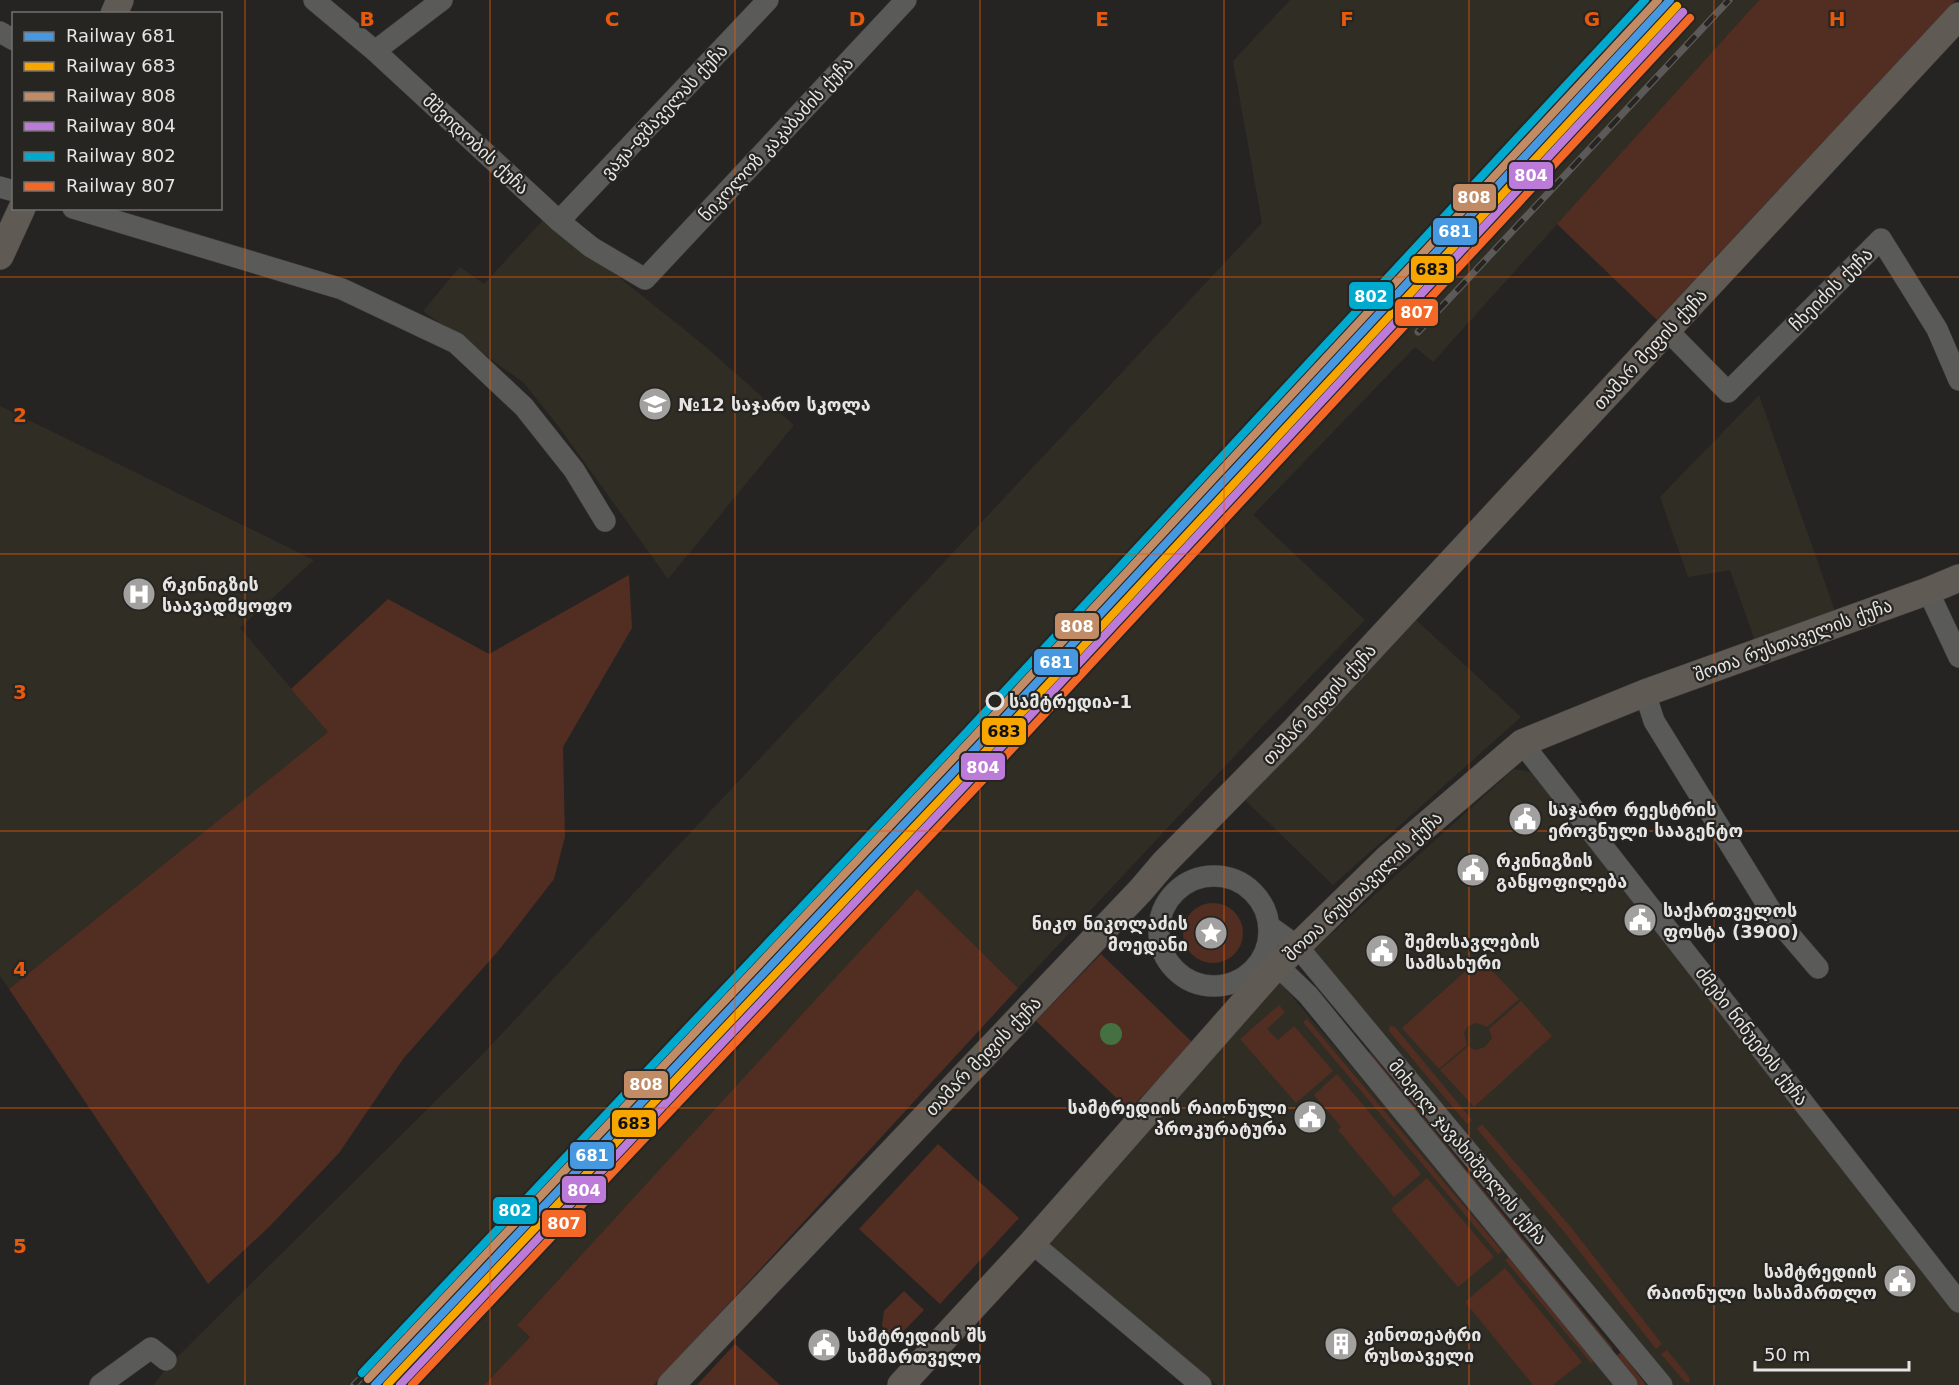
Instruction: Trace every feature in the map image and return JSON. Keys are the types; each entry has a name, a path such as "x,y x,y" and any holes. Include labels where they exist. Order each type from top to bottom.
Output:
{"main road":[{"name":"თამარ მეფის ქუჩა","path":"671,1385 1164,864 1295,730 1959,16"},
{"path":"0,256 21,210"},
{"name":"შოთა რუსთაველის ქუჩა","path":"901,1385 1032,1244 1271,972 1388,858 1522,743 1645,693 1959,578"}],"street":[{"name":"მშვიდობის ქუჩა","path":"314,0 375,51 559,221 591,247 645,279"},
{"path":"375,51 442,0"},
{"name":"ვაჟა-ფშაველას ქუჩა","path":"559,221 768,0"},
{"name":"ნიკოლოზ კაკაბაძის ქუჩა","path":"645,279 906,0"},
{"path":"80,210 342,289 456,343 524,407 574,470 605,521"},
{"name":"ჩხეიძის ქუჩა","path":"1668,331 1728,392 1881,238 1937,329 1959,380"},
{"path":"1928,591 1959,657"},
{"path":"1645,693 1654,721 1776,919 1818,968"},
{"name":"ძმები ნინუების ქუჩა","path":"1522,743 1959,1302"},
{"path":"1164,864 1201,877"},
{"path":"1158,932 1160,917 1170,897 1187,883 1201,877 1214,876 1227,877 1239,882 1250,889 1262,905 1269,926 1266,946 1258,964 1237,981"},
{"path":"1141,890 1166,958 1184,978 1210,986 1224,985 1271,972"},
{"name":"მიხეილ ჯავახიშვილის ქუჩა","path":"1269,926 1297,946 1662,1385"},
{"name":"მიხეილ ჯავახიშვილის ქუჩა","path":"1271,972 1284,972 1308,994 1627,1385"},
{"path":"1032,1244 1201,1385"},
{"path":"100,1385 151,1348 166,1360"}],"shaded area":[{"path":"1290,0 1759,0 1433,362 1415,347 1253,515 1365,620 1018,988 917,890 517,1325 530,1337 484,1385 153,1385 170,1364 479,1058 1262,223 1233,61"},
{"path":"1759,0 1956,0 1657,320 1557,224"},
{"name":"№12 საჯარო სკოლა","path":"545,218 706,347 794,425 668,579 559,427 524,383 423,311 460,267 484,284"},
{"path":"1759,395 1835,611 1755,641 1730,570 1688,577 1660,497"},
{"path":"0,406 314,560 240,628 328,732 9,989 0,976"},
{"path":"629,575 632,628 563,747 565,837 554,879 499,950 403,1059 339,1153 270,1226 208,1284 9,989 328,732 291,689 388,599 489,654"},
{"path":"1413,617 1521,717 1333,885 1244,799"},
{"path":"1514,769 1531,772 1959,1311 1959,1385 1670,1385 1310,953"},
{"path":"917,889 1018,988 654,1385 484,1385 530,1337 517,1325"},
{"path":"1213,903 1230,908 1238,916 1243,933 1238,950 1230,958 1213,963 1196,958 1188,950 1183,933 1188,916 1196,908"},
{"path":"1101,954 1193,1043 1129,1110 1036,1021"},
{"path":"1480,958 1519,999 1487,1027 1477,1023 1468,1026 1464,1033 1467,1045 1439,1069 1402,1028"},
{"path":"1279,981 1622,1385 1217,1385 1039,1244"},
{"path":"1521,1001 1552,1036 1474,1107 1440,1070 1468,1046 1475,1050 1485,1047 1492,1038 1489,1029"},
{"path":"1279,1005 1285,1012 1267,1029 1278,1040 1294,1026 1333,1071 1296,1103 1240,1039"},
{"path":"1307,1019 1502,1251 1498,1254 1303,1022"},
{"path":"1111,1023 1119,1026 1122,1034 1119,1042 1111,1045 1103,1042 1100,1034 1103,1026"},
{"path":"1390,1025 1395,1027 1472,1120 1467,1124 1389,1031"},
{"path":"1370,1052 1613,1348 1609,1351 1365,1055"},
{"path":"1337,1074 1421,1174 1394,1197 1338,1130 1341,1127 1314,1095"},
{"path":"1482,1124 1570,1226 1662,1344 1656,1349 1565,1233 1477,1129"},
{"path":"938,1144 1019,1218 940,1304 859,1229"},
{"path":"1427,1178 1494,1257 1458,1287 1391,1209"},
{"path":"1509,1257 1595,1360 1591,1363 1505,1260"},
{"path":"1505,1268 1582,1362 1553,1385 1533,1385 1465,1302"},
{"path":"904,1291 924,1310 895,1340 882,1326 884,1311"},
{"path":"735,1344 780,1385 697,1385"},
{"path":"1667,1350 1689,1377 1688,1383 1661,1354"},
{"path":"1621,1352 1646,1385 1638,1385 1615,1357"}],"railway":[{"path":"354,1385 443,1293 1648,0"},
{"path":"1418,332 1729,0"}],"rail line":[{"name":"802","path":"362,1373 964,735 1645,0"},
{"name":"808","path":"368,1379 970,741 1658,0"},
{"name":"681","path":"375,1385 977,747 1670,0"},
{"name":"683","path":"387,1385 984,753 1677,6"},
{"name":"804","path":"400,1385 990,759 1683,12"},
{"name":"807","path":"412,1385 997,765 1690,18"}],"place":[{"name":"№12 საჯარო სკოლა","path":"655,404"},
{"name":"რკინიგზის საავადმყოფო","path":"139,594"},
{"name":"სამტრედია-1","path":"995,701"},
{"name":"საჯარო რეესტრის ეროვნული სააგენტო","path":"1525,819"},
{"name":"რკინიგზის განყოფილება","path":"1473,870"},
{"name":"საქართველოს ფოსტა (3900)","path":"1640,920"},
{"name":"ნიკო ნიკოლაძის მოედანი","path":"1211,933"},
{"name":"შემოსავლების სამსახური","path":"1382,951"},
{"name":"სამტრედიის რაიონული პროკურატურა","path":"1310,1117"},
{"name":"სამტრედიის რაიონული სასამართლო","path":"1900,1281"},
{"name":"კინოთეატრი რუსთაველი","path":"1341,1344"},
{"name":"სამტრედიის შს სამმართველო","path":"824,1345"}]}
